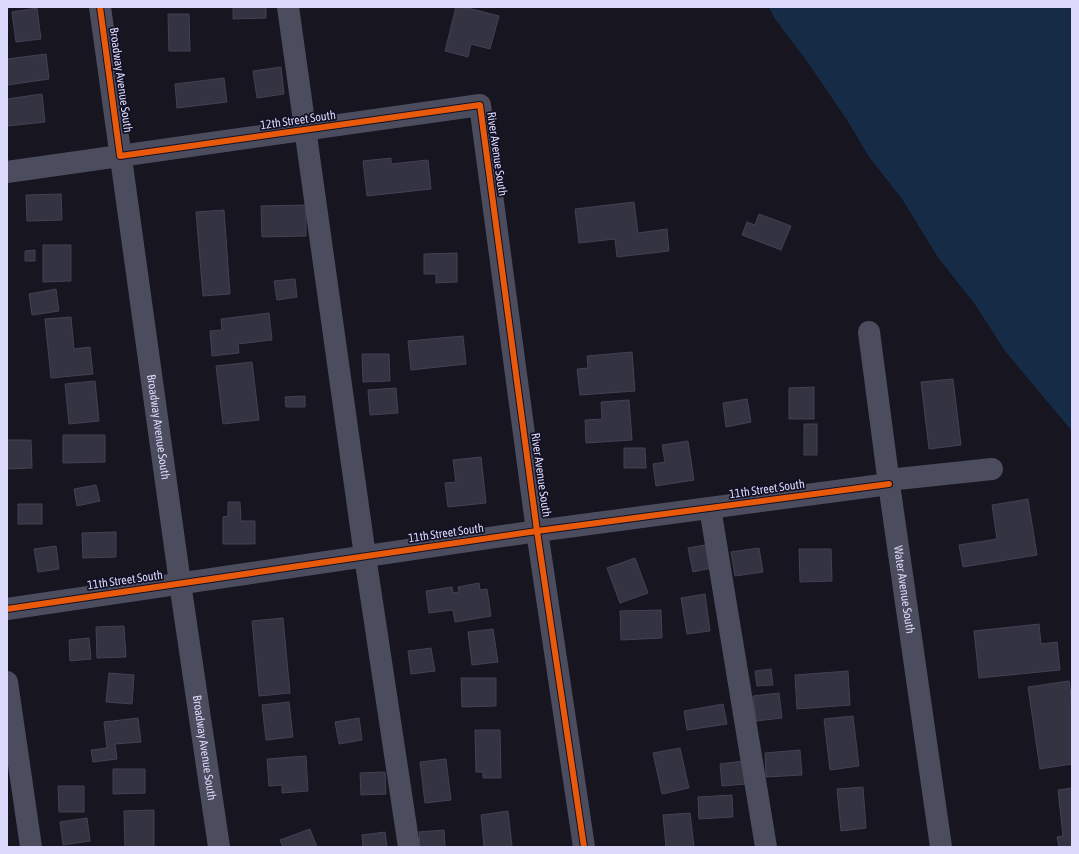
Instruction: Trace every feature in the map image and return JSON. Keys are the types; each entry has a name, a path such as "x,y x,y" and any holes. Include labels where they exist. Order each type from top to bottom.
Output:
{"street":[{"name":"Broadway Avenue South","path":"100,7 218,847"},
{"path":"288,7 409,847"},
{"name":"12th Street South","path":"7,172 480,105"},
{"name":"River Avenue South","path":"480,105 537,531 584,847"},
{"name":"Water Avenue South","path":"869,332 941,847"},
{"name":"11th Street South","path":"7,609 537,531 992,469"},
{"path":"710,508 766,847"},
{"path":"7,682 31,847"}],"water":[{"path":"769,7 1072,7 1072,431 1005,351 974,303 939,259 902,199 869,157 847,120 806,60 775,19"}],"building":[{"path":"233,7 266,7 266,18 233,19"},
{"path":"456,7 464,7 499,16 490,49 471,44 468,57 445,51"},
{"path":"37,8 41,39 16,42 12,12"},
{"path":"168,14 189,14 190,51 169,51"},
{"path":"46,54 49,79 7,85 7,59"},
{"path":"281,67 284,94 257,98 253,71"},
{"path":"224,78 227,102 177,108 175,84"},
{"path":"42,94 45,122 7,126 7,99"},
{"path":"391,158 391,164 428,160 431,189 367,196 363,161"},
{"path":"61,194 62,220 27,221 26,195"},
{"path":"634,202 638,233 667,229 669,251 617,257 615,239 579,243 575,209"},
{"path":"306,205 306,236 262,237 261,206"},
{"path":"224,210 230,294 203,296 196,212"},
{"path":"759,214 791,226 781,250 742,235 747,222 755,225"},
{"path":"43,245 71,245 71,281 43,282"},
{"path":"35,250 35,261 25,261 25,251"},
{"path":"457,253 457,282 436,283 436,274 424,274 424,254"},
{"path":"295,279 297,297 277,300 274,281"},
{"path":"56,289 59,311 32,315 29,294"},
{"path":"269,313 272,340 238,344 239,353 212,356 210,331 222,330 221,319"},
{"path":"71,317 74,349 90,347 93,374 51,378 45,319"},
{"path":"463,336 466,364 411,370 408,341"},
{"path":"632,352 635,391 580,395 577,369 588,368 587,356"},
{"path":"362,354 389,354 390,381 363,382"},
{"path":"252,362 259,420 223,424 216,366"},
{"path":"953,379 961,445 929,449 921,382"},
{"path":"95,381 99,421 69,424 65,384"},
{"path":"814,387 814,419 789,419 789,388"},
{"path":"396,388 398,413 370,415 368,390"},
{"path":"305,396 305,407 286,407 285,397"},
{"path":"747,399 751,422 726,427 723,403"},
{"path":"629,400 632,440 586,443 585,420 602,419 601,402"},
{"path":"804,424 817,424 817,455 804,455"},
{"path":"63,435 105,435 105,462 63,463"},
{"path":"7,440 31,440 32,468 7,469"},
{"path":"688,441 694,480 656,486 653,464 665,462 662,445"},
{"path":"624,448 645,448 646,468 624,468"},
{"path":"481,457 486,503 448,507 445,483 456,482 453,460"},
{"path":"96,485 100,501 77,506 74,489"},
{"path":"1028,499 1037,555 963,567 959,545 997,539 992,505"},
{"path":"228,502 240,502 241,521 255,521 255,544 223,544 223,517 228,516"},
{"path":"18,504 42,504 42,524 18,524"},
{"path":"116,532 116,557 83,558 82,533"},
{"path":"711,544 716,567 693,572 688,548"},
{"path":"56,546 59,569 38,572 34,549"},
{"path":"759,548 763,572 735,576 731,552"},
{"path":"799,549 831,549 832,581 800,582"},
{"path":"635,558 648,593 620,603 607,568"},
{"path":"479,583 480,590 487,589 491,616 455,622 453,610 429,613 426,591 452,587 453,593 459,592 458,587"},
{"path":"705,594 710,631 687,634 681,598"},
{"path":"661,610 662,638 621,640 620,611"},
{"path":"283,618 290,693 259,696 252,621"},
{"path":"1039,624 1041,644 1057,642 1060,670 979,678 974,631"},
{"path":"124,626 126,657 97,658 96,627"},
{"path":"493,629 498,662 472,665 468,632"},
{"path":"89,638 91,659 70,661 69,640"},
{"path":"431,648 435,671 411,674 408,651"},
{"path":"771,669 773,685 757,686 755,671"},
{"path":"848,671 850,705 797,709 795,675"},
{"path":"109,673 134,675 132,704 106,702"},
{"path":"461,678 496,678 496,706 462,707"},
{"path":"1069,681 1072,704 1072,764 1040,769 1028,687"},
{"path":"779,693 782,718 756,721 753,696"},
{"path":"289,702 293,737 266,740 262,705"},
{"path":"723,704 727,724 687,730 684,711"},
{"path":"853,716 859,766 830,770 824,719"},
{"path":"138,718 141,742 115,744 117,759 93,762 91,750 107,748 104,722"},
{"path":"359,718 362,740 339,744 335,722"},
{"path":"475,730 500,730 501,778 483,778 483,772 476,772"},
{"path":"680,748 689,788 662,794 653,753"},
{"path":"800,750 802,775 766,777 765,753"},
{"path":"306,756 308,791 282,793 282,785 269,786 267,759"},
{"path":"446,759 451,800 425,803 420,762"},
{"path":"743,761 746,784 722,786 720,764"},
{"path":"113,769 145,769 145,793 113,794"},
{"path":"385,772 386,794 361,795 360,773"},
{"path":"58,786 84,786 84,812 59,812"},
{"path":"863,787 866,828 841,831 837,789"},
{"path":"1072,788 1072,847 1059,847 1057,837 1063,836 1058,790"},
{"path":"732,795 733,817 699,819 698,797"},
{"path":"154,810 154,847 125,847 124,811"},
{"path":"508,811 512,846 484,847 481,815"},
{"path":"690,813 694,847 666,847 663,815"},
{"path":"87,818 90,841 63,845 60,822"},
{"path":"310,829 317,847 283,847 280,840"},
{"path":"444,830 445,847 420,847 419,832"},
{"path":"385,832 387,847 363,847 362,835"}],"cycle path":[{"path":"100,7 120,156 480,105 537,531 584,847"},
{"path":"7,609 537,531 889,484"}]}
